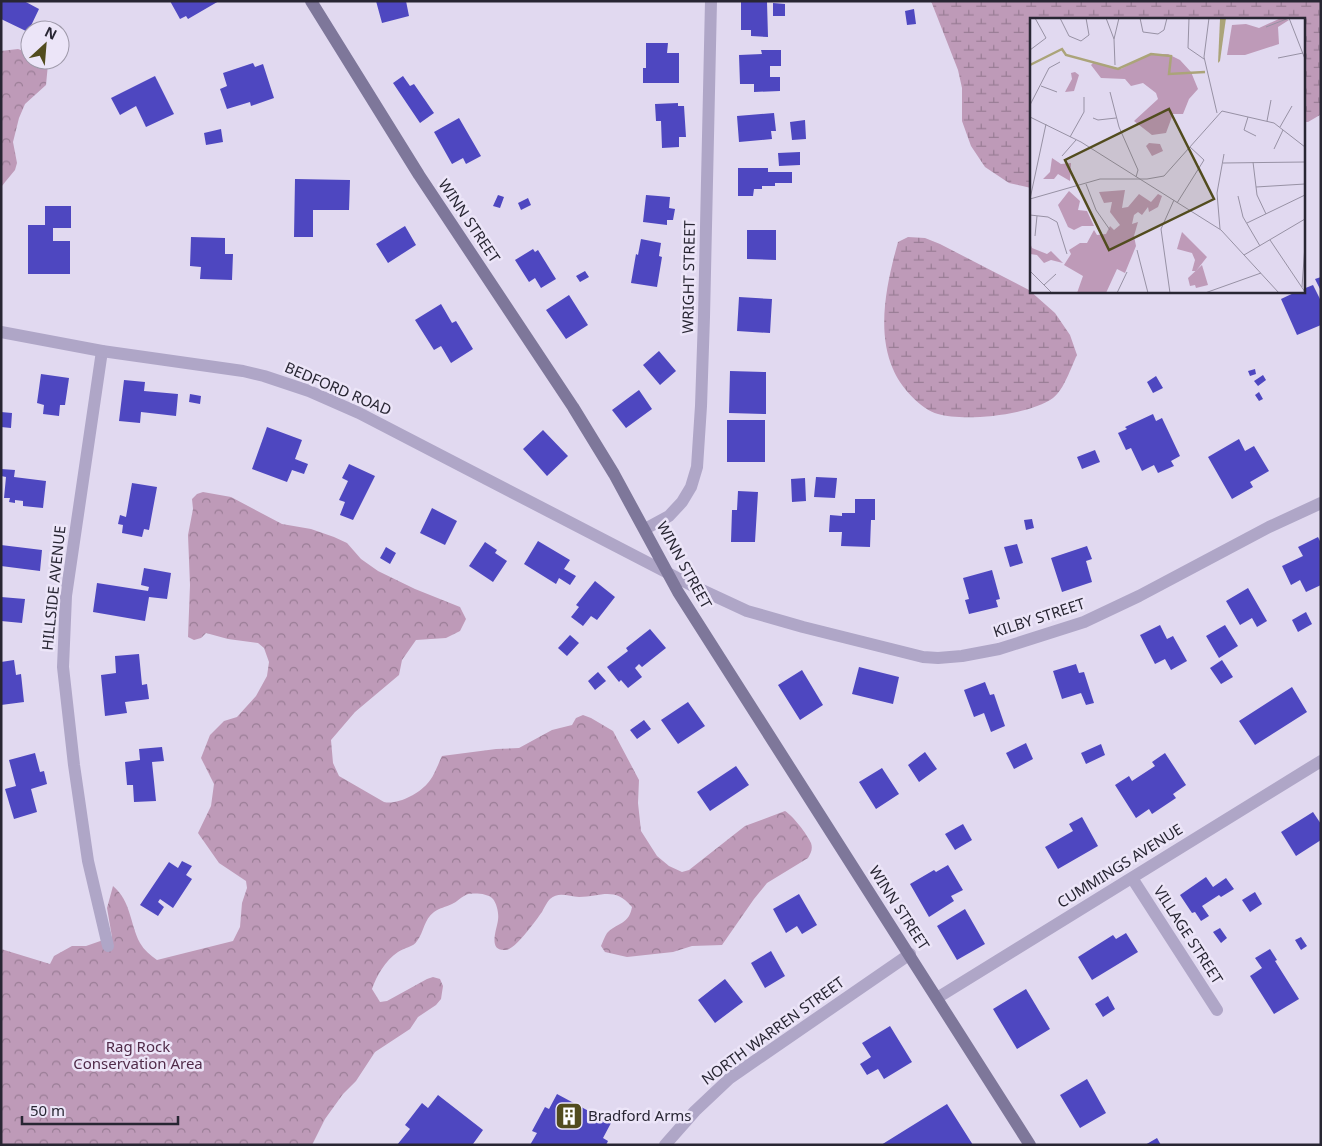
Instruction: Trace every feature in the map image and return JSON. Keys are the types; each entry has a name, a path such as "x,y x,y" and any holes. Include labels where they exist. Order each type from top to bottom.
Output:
{"main road":[{"name":"WINN STREET","path":"311,1 419,175 573,407 614,474 678,592 1030,1145"}],"street":[{"name":"WRIGHT STREET","path":"645,529 669,516 682,502 691,488 697,467 703,357 711,1"},
{"name":"BEDFORD ROAD","path":"1,332 102,351 243,371 310,391 359,413 667,571"},
{"name":"HILLSIDE AVENUE","path":"102,351 66,596 63,660 72,747 88,861 108,946"},
{"name":"KILBY STREET","path":"667,571 746,611 803,627 923,656 938,658 977,654 1058,632 1107,612 1269,527 1321,503"},
{"name":"CUMMINGS AVENUE","path":"937,998 1321,761"},
{"name":"VILLAGE STREET","path":"1132,878 1217,1010"},
{"name":"NORTH WARREN STREET","path":"665,1145 695,1111 730,1078 910,954"}],"green space":[{"path":"931,1 1321,1 1320,115 1308,122 1304,122 1304,18 1030,18 1030,188 1009,183 985,167 971,146 962,121 962,88 958,70"},
{"path":"20,50 20,70 47,70 46,85 25,104 19,118 13,142 17,163 15,170 1,187 1,51"},
{"path":"908,237 925,238 940,244 1029,290 1055,313 1070,335 1077,355 1064,384 1057,394 1043,404 1029,409 1014,413 980,417 950,416 931,412 911,396 893,369 885,338 884,322 887,289 898,242"},
{"name":"Rag Rock Conservation Area","path":"203,492 231,497 282,524 311,529 347,543 361,559 378,571 415,589 460,607 466,619 460,631 446,638 416,640 402,660 399,675 355,712 331,740 333,763 339,776 384,802 395,802 413,795 427,784 442,756 519,748 552,730 572,725 576,718 583,715 613,731 639,780 638,803 641,831 657,856 669,866 682,872 689,870 745,826 785,811 800,826 811,843 812,847 808,858 767,883 722,945 692,946 673,952 627,957 605,952 601,946 606,935 629,917 632,907 619,897 613,895 579,897 557,895 553,897 520,940 506,950 500,950 495,944 498,915 496,904 491,897 481,894 468,894 436,911 428,918 416,943 398,952 385,964 372,989 380,1002 387,1001 433,977 440,979 443,986 441,999 436,1005 418,1017 410,1029 375,1052 356,1081 343,1094 325,1119 312,1145 1,1145 1,949 50,964 54,956 72,946 86,946 112,937 107,908 113,886 127,906 140,943 157,960 233,941 240,927 242,903 247,888 246,881 219,863 198,833 211,806 214,784 201,758 210,735 224,721 237,717 256,696 267,676 269,662 264,648 258,643 228,639 206,633 201,638 194,640 188,637 190,585 188,535 193,509 192,499 197,494"}],"building":[{"path":"1,1 24,1 39,9 34,20 20,20 20,28 1,19"},
{"path":"170,1 219,1 188,19 186,16 180,19"},
{"path":"376,1 406,1 409,16 382,23"},
{"path":"741,2 767,2 768,37 751,36 751,30 741,30"},
{"path":"773,3 785,4 785,16 773,16"},
{"path":"914,9 916,24 907,25 905,11"},
{"path":"646,43 668,43 667,53 679,53 679,83 643,83 643,68 646,68"},
{"path":"761,50 781,50 781,66 770,66 770,77 780,77 780,91 754,92 754,84 740,84 739,55 762,54"},
{"path":"253,63 255,67 263,64 274,98 251,106 250,102 227,109 220,89 227,86 223,73"},
{"path":"155,76 174,114 146,127 136,106 120,115 111,98"},
{"path":"403,76 410,86 414,84 434,113 420,123 393,83"},
{"path":"678,103 678,106 684,106 686,137 679,137 679,147 662,148 661,121 656,121 655,104"},
{"path":"774,113 776,131 771,131 772,139 739,142 737,116"},
{"path":"459,118 481,156 466,164 463,158 452,164 434,132"},
{"path":"805,120 806,139 792,140 790,122"},
{"path":"221,129 223,142 206,145 204,133"},
{"path":"800,152 800,165 779,166 778,153"},
{"path":"738,168 768,168 768,172 792,172 792,183 775,183 775,186 762,186 762,189 754,189 753,196 738,196"},
{"path":"295,179 350,180 349,210 313,210 313,237 294,237"},
{"path":"498,195 504,197 500,208 493,206"},
{"path":"646,195 670,197 669,208 675,209 673,220 667,220 667,225 643,222"},
{"path":"528,198 531,205 521,210 518,203"},
{"path":"45,206 71,206 71,228 53,228 53,241 70,241 70,274 28,274 28,225 45,225"},
{"path":"405,226 416,245 388,263 376,244"},
{"path":"747,230 776,230 776,260 747,259"},
{"path":"191,237 225,238 225,254 233,254 232,280 200,279 201,267 190,266"},
{"path":"641,239 661,243 659,256 662,257 657,287 631,283 636,254 638,255"},
{"path":"533,249 535,252 538,250 556,279 541,288 535,278 529,282 515,260"},
{"path":"585,271 589,277 580,282 576,276"},
{"path":"1321,277 1321,291 1315,279"},
{"path":"1313,285 1321,301 1321,325 1297,335 1281,299 1296,292 1304,292 1304,289"},
{"path":"569,295 588,325 566,339 546,310"},
{"path":"739,297 772,299 770,333 737,331"},
{"path":"441,304 452,323 456,321 473,349 451,363 441,346 434,350 415,320"},
{"path":"659,351 676,371 660,385 643,365"},
{"path":"1255,369 1256,374 1250,376 1248,371"},
{"path":"730,371 766,372 766,414 729,413"},
{"path":"41,374 69,378 65,405 60,405 59,416 43,414 44,405 37,403"},
{"path":"1263,375 1266,380 1258,386 1254,381"},
{"path":"1156,376 1163,388 1153,393 1147,382"},
{"path":"124,380 145,382 144,391 178,394 176,416 141,412 140,423 119,421"},
{"path":"639,390 652,409 626,428 612,410"},
{"path":"1259,392 1263,399 1259,401 1255,395"},
{"path":"190,394 201,396 200,404 189,402"},
{"path":"1,412 12,413 11,428 1,427"},
{"path":"1153,414 1156,421 1162,418 1180,456 1171,461 1174,466 1158,473 1154,465 1142,471 1131,448 1126,450 1118,433 1127,429 1125,427"},
{"path":"727,420 765,420 765,462 727,462"},
{"path":"267,427 302,440 295,459 308,464 304,474 292,470 287,482 252,469"},
{"path":"543,430 568,456 547,476 523,449"},
{"path":"1239,439 1245,451 1254,446 1269,471 1250,482 1253,487 1232,499 1208,457"},
{"path":"1095,450 1100,462 1082,469 1077,457"},
{"path":"349,464 375,476 353,520 340,515 345,502 339,500 348,481 342,478"},
{"path":"1,469 15,470 14,477 46,481 43,508 23,506 23,501 15,500 15,503 9,502 10,498 4,498 6,477 1,476"},
{"path":"816,477 837,478 835,498 814,497"},
{"path":"805,478 806,501 792,502 791,479"},
{"path":"132,483 157,487 149,530 144,529 142,537 122,533 123,525 118,524 120,515 126,517"},
{"path":"738,491 758,492 755,542 731,542 732,510 737,510"},
{"path":"855,499 875,499 875,520 871,520 870,547 841,546 842,532 829,532 830,515 842,516 842,513 855,513"},
{"path":"432,508 457,521 445,545 420,533"},
{"path":"1032,519 1034,528 1026,530 1024,520"},
{"path":"1318,537 1321,543 1321,585 1306,592 1300,580 1291,585 1282,566 1303,556 1298,547"},
{"path":"538,541 570,560 564,569 576,576 570,585 559,578 556,584 524,564"},
{"path":"485,542 497,550 495,553 507,561 493,582 469,566"},
{"path":"1017,544 1023,563 1010,567 1004,547"},
{"path":"1,545 42,550 40,571 1,566"},
{"path":"1087,546 1092,559 1086,561 1092,582 1062,592 1051,558"},
{"path":"386,547 396,553 390,564 380,558"},
{"path":"144,568 171,573 167,599 149,597 145,621 93,612 97,583 148,591 149,587 141,585"},
{"path":"992,570 1000,599 996,600 998,607 969,614 965,600 969,599 963,578"},
{"path":"595,581 615,597 597,620 591,616 583,626 571,617 579,607 576,605"},
{"path":"1248,588 1267,621 1257,627 1252,618 1240,625 1226,601"},
{"path":"1,597 25,599 22,623 1,621"},
{"path":"1306,612 1312,624 1298,632 1292,620"},
{"path":"1160,625 1167,639 1173,636 1187,661 1171,670 1165,659 1155,664 1140,635"},
{"path":"1225,625 1238,646 1219,658 1206,636"},
{"path":"650,629 666,648 642,667 639,664 635,668 642,677 628,688 621,680 619,682 607,667 628,651 626,648"},
{"path":"570,635 579,643 567,656 558,648"},
{"path":"139,654 142,685 147,684 149,699 125,702 127,713 105,716 101,675 116,673 115,656"},
{"path":"14,660 16,675 21,674 24,702 1,705 1,662"},
{"path":"1222,660 1233,677 1221,684 1210,668"},
{"path":"1076,664 1079,673 1084,672 1094,703 1086,705 1081,693 1062,699 1053,671"},
{"path":"859,667 899,677 893,704 852,694"},
{"path":"802,670 823,705 800,720 778,685"},
{"path":"598,672 606,681 595,690 588,681"},
{"path":"985,682 990,695 994,694 1005,726 991,732 984,713 974,717 964,690"},
{"path":"1292,687 1307,712 1255,745 1239,721"},
{"path":"688,702 705,726 678,744 661,720"},
{"path":"644,720 651,729 637,739 630,730"},
{"path":"1026,743 1033,759 1014,769 1006,753"},
{"path":"1101,744 1105,755 1086,764 1081,753"},
{"path":"162,747 164,761 152,762 156,801 134,802 133,785 127,785 125,762 140,760 139,749"},
{"path":"925,752 937,769 919,782 908,765"},
{"path":"35,753 40,772 44,771 47,784 31,789 37,812 14,819 5,789 16,786 9,760"},
{"path":"1165,753 1186,785 1173,794 1176,798 1152,814 1149,809 1136,818 1115,785 1129,776 1132,781 1155,766 1152,762"},
{"path":"736,766 749,785 710,811 697,792"},
{"path":"882,768 899,794 876,809 859,782"},
{"path":"1313,812 1321,824 1321,840 1296,856 1281,832"},
{"path":"1082,817 1098,846 1058,869 1045,847 1073,831 1069,824"},
{"path":"963,824 972,840 955,850 945,834"},
{"path":"182,861 192,866 186,875 192,879 173,908 160,899 158,902 164,907 158,916 140,905 169,862 178,868"},
{"path":"948,865 963,890 951,896 954,901 929,917 910,884 934,870 936,872"},
{"path":"1206,877 1213,887 1226,878 1234,889 1221,897 1219,895 1202,906 1209,916 1201,921 1195,912 1192,913 1180,895"},
{"path":"1255,892 1262,904 1250,912 1242,900"},
{"path":"799,894 817,925 802,934 797,926 786,933 773,909"},
{"path":"965,909 985,944 957,960 937,926"},
{"path":"1220,928 1227,938 1221,943 1213,932"},
{"path":"1126,933 1138,952 1092,980 1078,957 1113,935 1116,939"},
{"path":"1301,937 1307,946 1301,950 1295,940"},
{"path":"1270,949 1277,960 1275,961 1299,999 1274,1014 1250,976 1262,968 1255,958"},
{"path":"771,951 785,976 765,988 751,963"},
{"path":"725,979 743,1002 715,1023 698,1000"},
{"path":"1026,989 1050,1029 1017,1049 993,1009"},
{"path":"1108,996 1115,1009 1103,1017 1095,1004"},
{"path":"890,1026 912,1062 884,1079 878,1069 867,1075 860,1064 871,1057 862,1043"},
{"path":"1087,1079 1106,1113 1080,1128 1060,1095"},
{"name":"Bradford Arms","path":"557,1094 611,1123 603,1138 608,1141 606,1145 530,1145 537,1133 532,1131 545,1107 549,1109"},
{"path":"438,1095 483,1130 474,1145 397,1145 410,1129 405,1125 422,1103 428,1108"},
{"path":"947,1104 973,1145 881,1145"},
{"path":"1157,1138 1161,1145 1145,1145"}],"place":[{"name":"Bradford Arms","path":"569,1116"}]}
